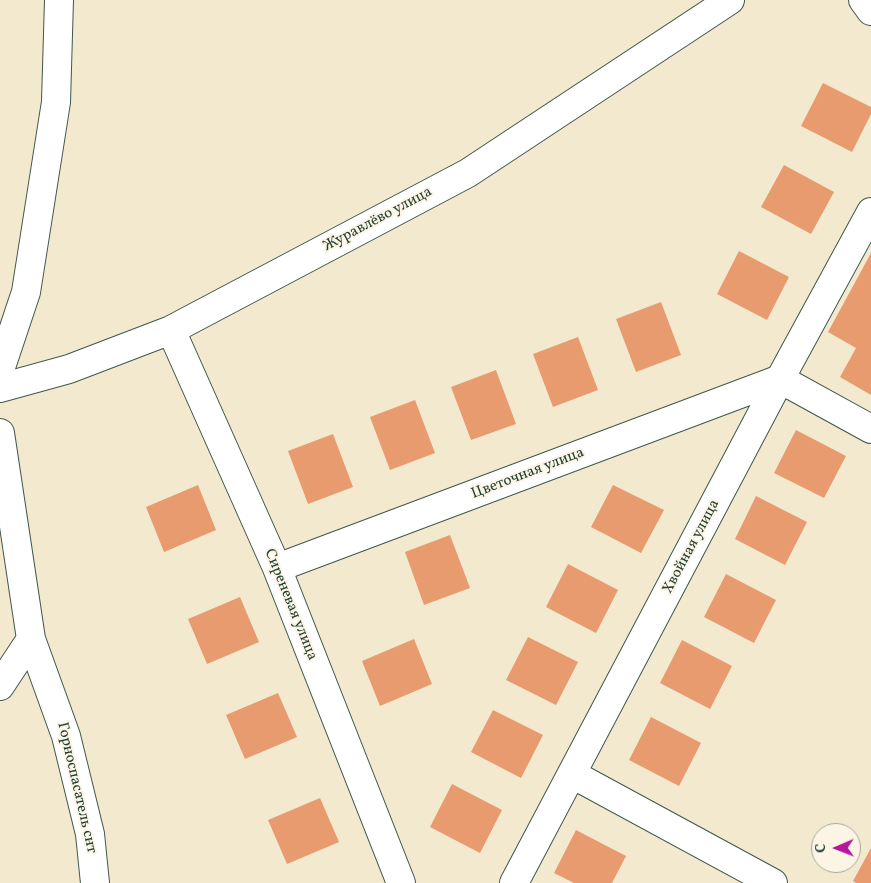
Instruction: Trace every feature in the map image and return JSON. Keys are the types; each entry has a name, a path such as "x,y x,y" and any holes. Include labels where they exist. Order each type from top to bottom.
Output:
{"street":[{"path":"0,370 26,292 56,102 59,0"},
{"name":"Журавлёво улица","path":"0,388 69,369 171,330 468,173 730,0"},
{"path":"863,0 871,11"},
{"name":"Хвойная улица","path":"514,883 780,379 871,212"},
{"name":"Сиреневая улица","path":"171,330 277,568 401,883"},
{"path":"780,379 871,429"},
{"name":"Цветочная улица","path":"277,568 780,379"},
{"name":"Горноспасатель снт","path":"0,433 31,638 66,736 90,834 95,883"},
{"path":"0,686 31,638"},
{"path":"572,774 773,883"}],"building":[{"path":"823,83 871,107 871,114 852,152 801,126"},
{"path":"784,165 834,192 811,234 761,207"},
{"path":"739,251 789,277 767,320 717,294"},
{"path":"871,253 871,395 840,377 856,348 828,332"},
{"path":"661,302 681,355 636,372 616,319"},
{"path":"578,337 598,390 553,407 533,354"},
{"path":"496,370 516,424 471,440 451,387"},
{"path":"415,400 435,453 390,470 370,417"},
{"path":"796,430 846,456 824,498 774,473"},
{"path":"333,434 353,487 308,504 288,451"},
{"path":"198,485 216,530 164,552 146,507"},
{"path":"613,485 664,510 641,553 591,527"},
{"path":"756,496 807,522 785,565 735,539"},
{"path":"450,535 470,588 424,605 405,552"},
{"path":"568,564 618,590 596,633 546,607"},
{"path":"726,574 776,600 754,643 704,617"},
{"path":"240,597 259,642 207,664 188,619"},
{"path":"528,637 578,662 556,705 506,680"},
{"path":"414,639 432,684 380,706 362,661"},
{"path":"682,640 732,666 710,709 660,683"},
{"path":"278,693 297,737 245,759 226,715"},
{"path":"493,710 543,735 521,778 471,752"},
{"path":"651,717 701,743 679,786 629,760"},
{"path":"452,784 502,810 480,853 430,827"},
{"path":"320,798 339,842 287,864 268,820"},
{"path":"576,830 626,856 612,883 574,883 554,873"},
{"path":"871,848 871,883 856,883 853,881 857,873 861,873 861,866"}]}
